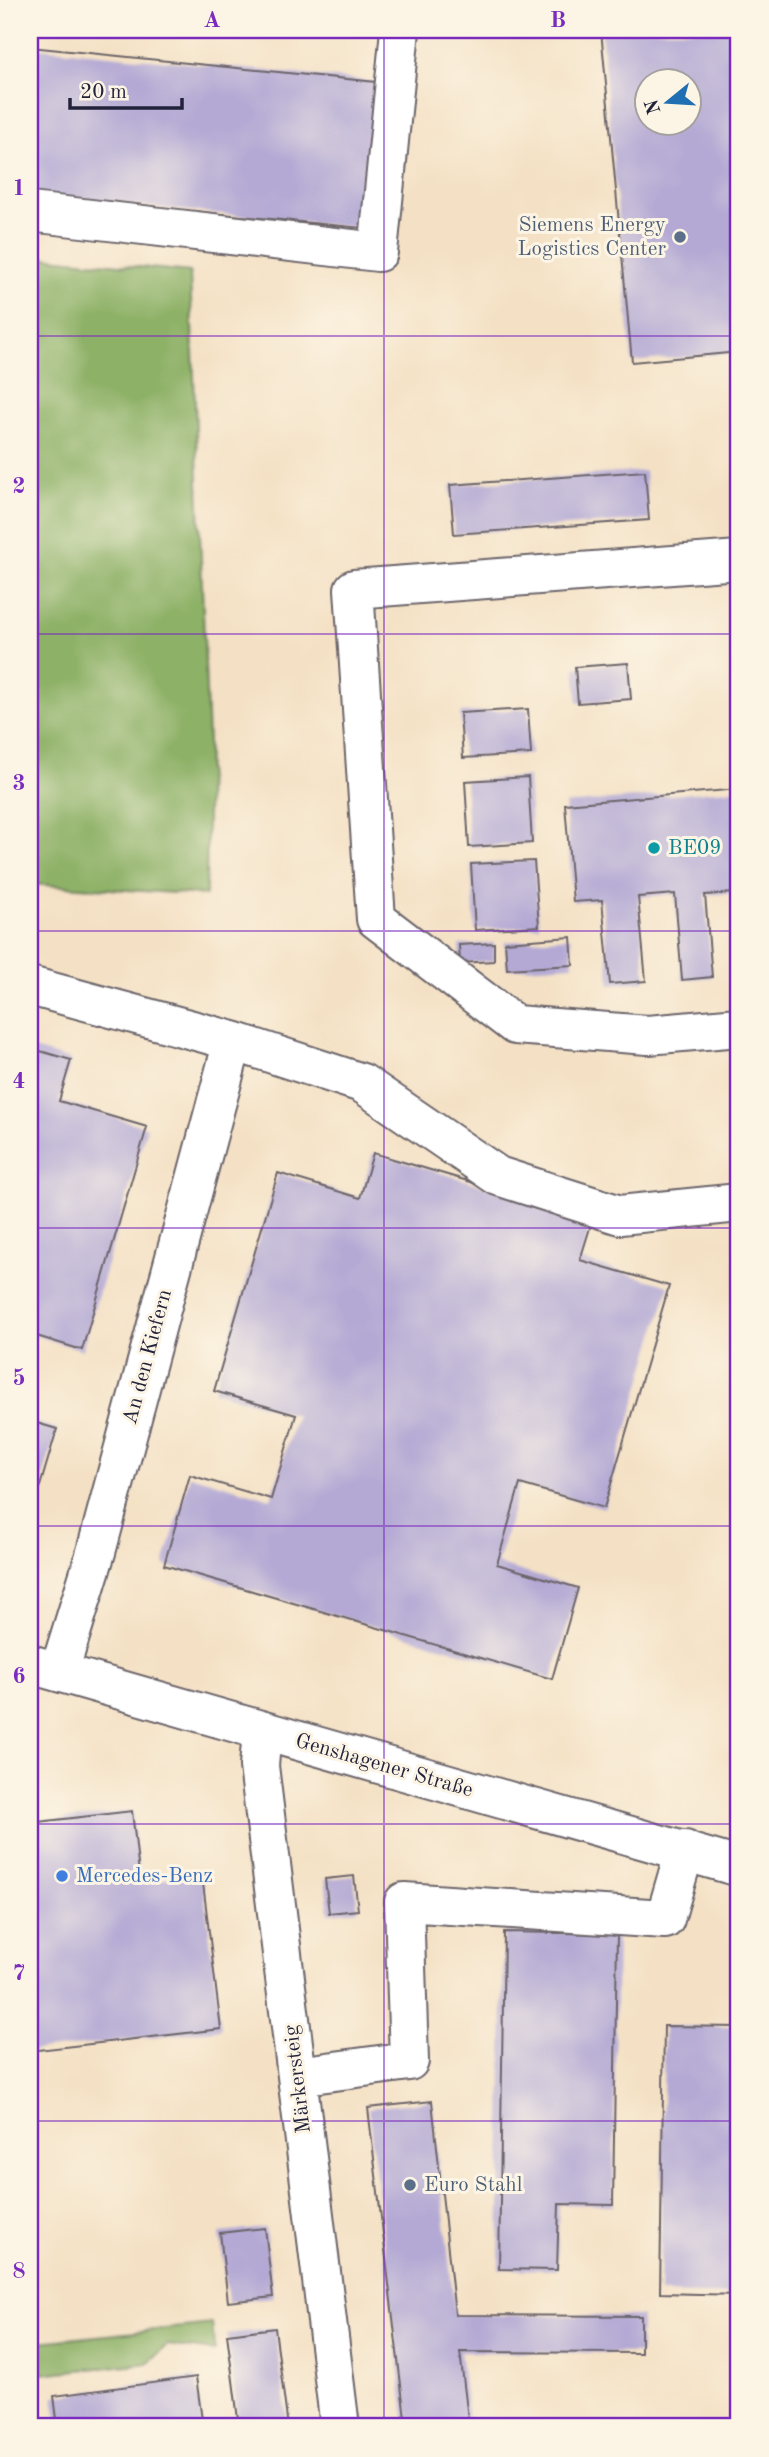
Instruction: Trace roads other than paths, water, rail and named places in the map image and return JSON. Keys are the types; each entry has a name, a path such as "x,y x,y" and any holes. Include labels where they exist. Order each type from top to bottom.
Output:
{"street":[{"path":"30,212 379,251 400,30"},
{"path":"739,560 354,589 376,919 515,1025 648,1035 739,1027"},
{"path":"30,986 233,1041 362,1083 498,1176 620,1215 739,1203"},
{"name":"An den Kiefern","path":"44,1668 96,1552 233,1041"},
{"name":"Genshagener Straße","path":"44,1668 739,1867"},
{"name":"Märkersteig","path":"262,1731 260,1766 340,2427"},
{"path":"297,2076 409,2061 404,1902 665,1919 685,1850"}],"place":[{"name":"Siemens Energy Logistics Center","path":"680,237"},
{"name":"BE09","path":"654,848"},
{"name":"Mercedes-Benz","path":"62,1876"},
{"name":"Euro Stahl","path":"410,2185"}]}
